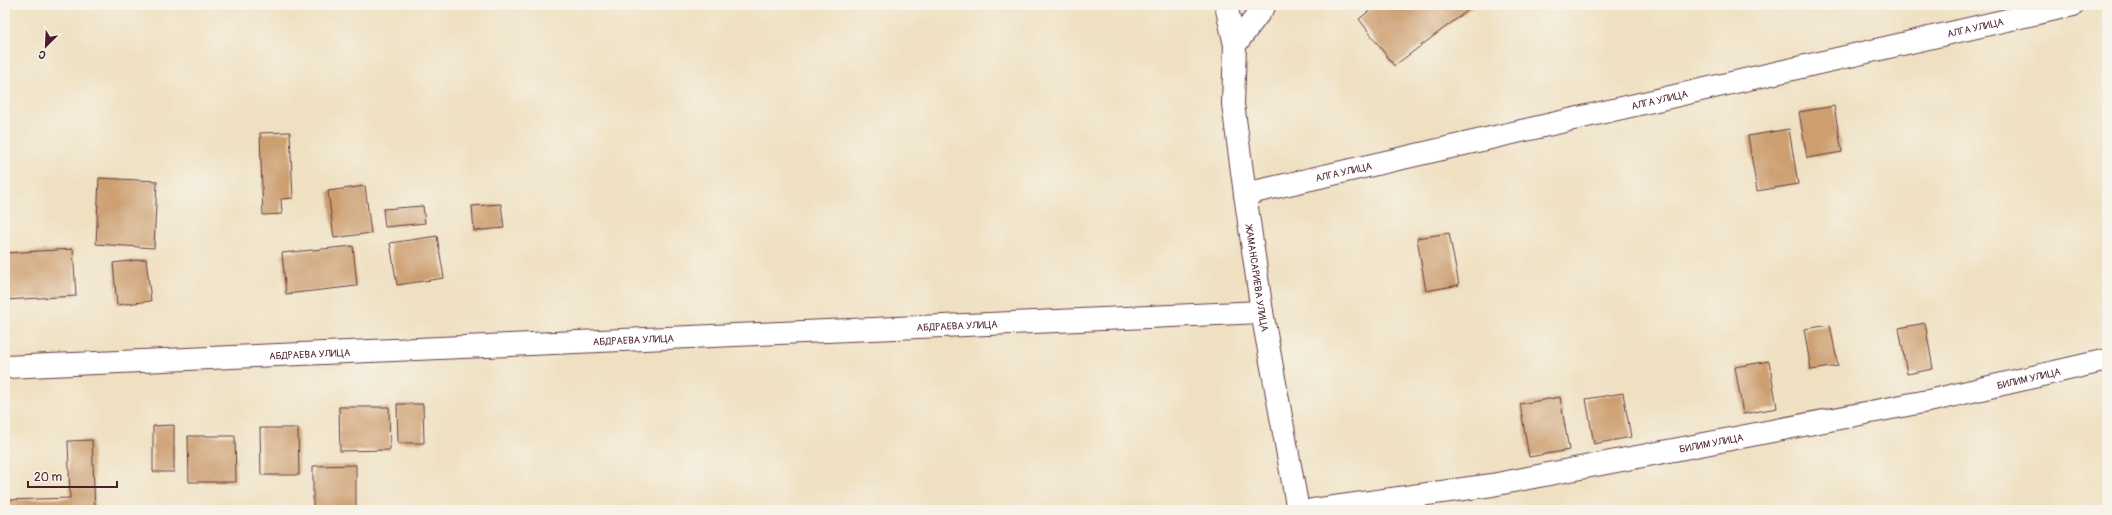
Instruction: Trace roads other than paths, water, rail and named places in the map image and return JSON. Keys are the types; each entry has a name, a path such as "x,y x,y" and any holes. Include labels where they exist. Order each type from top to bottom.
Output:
{"street":[{"name":"ЖАМАНСАРИЕВА УЛИЦА","path":"1226,5 1235,45 1234,104 1245,194 1262,312 1298,510"},
{"path":"1235,45 1265,5"},
{"name":"АЛГА УЛИЦА","path":"1245,194 2073,5"},
{"name":"АБДРАЕВА УЛИЦА","path":"5,367 1262,312"},
{"name":"БИЛИМ УЛИЦА","path":"1313,510 1492,485 1933,400 2107,360"}]}
